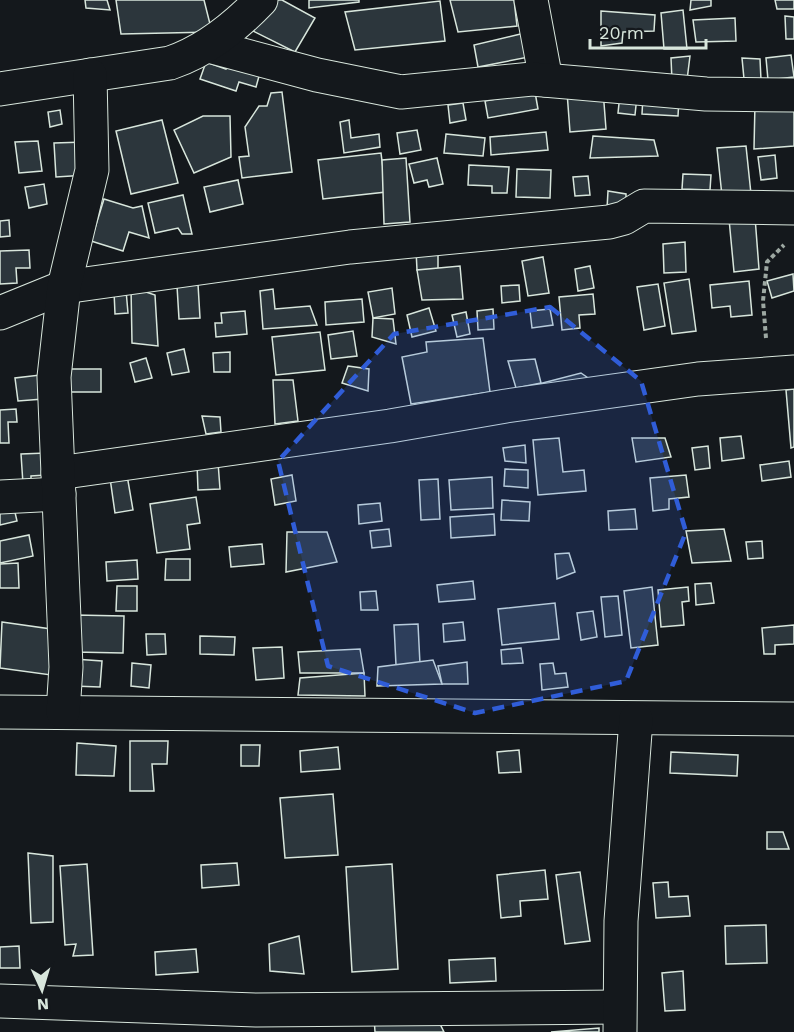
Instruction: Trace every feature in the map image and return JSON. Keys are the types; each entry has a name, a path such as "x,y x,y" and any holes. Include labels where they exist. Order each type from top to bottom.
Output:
{"street":[{"path":"0,89 170,63 191,56 209,46 261,0"},
{"path":"531,0 546,80"},
{"path":"209,46 317,75 401,92 546,80 706,94 794,95"},
{"path":"63,712 66,667 54,377 64,287 92,170 90,75"},
{"path":"0,313 64,287 350,247 609,222 624,218 644,206 790,209"},
{"path":"0,497 59,484 506,406 699,379 782,373"},
{"path":"0,712 794,719"},
{"path":"0,1000 256,1010 619,1019 621,921 636,719"}],"path":[{"path":"782,373 763,301 767,261 782,249 788,238 790,209"}],"highlighted area":[{"path":"550,307 641,381 686,532 626,681 475,713 328,666 278,461 394,334"}],"building":[{"path":"85,0 107,0 110,10 86,8"},
{"path":"116,0 204,0 212,32 121,34"},
{"path":"272,0 282,0 315,18 295,52 249,29"},
{"path":"309,0 359,0 359,2 309,8"},
{"path":"450,0 514,0 517,26 458,32"},
{"path":"691,0 711,0 711,6 690,10"},
{"path":"775,0 794,0 794,9 777,9"},
{"path":"440,1 445,41 355,50 345,12"},
{"path":"683,10 687,49 664,49 661,13"},
{"path":"601,11 655,15 654,31 623,32 622,43 601,46"},
{"path":"785,16 794,17 794,39 786,39"},
{"path":"735,18 736,41 696,42 693,20"},
{"path":"529,32 534,56 478,67 474,45"},
{"path":"791,55 794,77 768,80 766,58"},
{"path":"690,56 687,80 672,81 671,58"},
{"path":"742,58 760,59 761,80 744,79"},
{"path":"233,60 261,69 256,87 239,82 236,91 200,79 206,62 226,69"},
{"path":"603,90 606,129 570,132 567,92"},
{"path":"282,92 292,172 242,178 239,157 249,156 245,127 259,106 267,106 271,93"},
{"path":"535,92 538,109 488,118 485,101"},
{"path":"620,94 637,96 635,115 618,113"},
{"path":"643,96 679,99 678,116 642,114"},
{"path":"463,103 466,120 450,123 448,105"},
{"path":"755,103 794,104 794,146 754,149"},
{"path":"60,110 62,124 50,127 48,112"},
{"path":"203,116 230,116 231,157 194,173 174,130"},
{"path":"162,120 178,183 131,194 116,131"},
{"path":"349,120 351,138 379,134 380,147 344,153 340,122"},
{"path":"417,130 421,150 400,154 397,133"},
{"path":"546,132 548,150 491,155 490,137"},
{"path":"446,134 485,138 483,156 444,153"},
{"path":"593,136 654,140 658,156 590,158"},
{"path":"38,141 42,171 19,173 15,142"},
{"path":"85,142 87,175 56,177 54,143"},
{"path":"746,146 751,194 722,196 717,148"},
{"path":"381,153 386,192 323,199 318,160"},
{"path":"775,155 777,178 761,180 758,157"},
{"path":"406,158 410,222 384,224 382,160"},
{"path":"437,158 443,184 429,187 427,180 414,183 409,164"},
{"path":"469,165 509,167 507,193 492,193 492,186 468,185"},
{"path":"517,169 551,170 550,198 516,197"},
{"path":"683,174 711,175 710,190 682,189"},
{"path":"588,176 590,195 575,196 573,177"},
{"path":"238,180 243,204 210,212 204,187"},
{"path":"44,184 47,204 29,208 25,187"},
{"path":"608,191 626,194 626,211 607,209"},
{"path":"183,195 192,234 182,234 178,228 155,233 148,203"},
{"path":"104,199 133,208 142,206 149,238 129,232 123,251 91,241"},
{"path":"755,217 759,269 734,272 729,219"},
{"path":"9,220 10,236 0,237 0,221"},
{"path":"685,242 686,272 664,273 663,244"},
{"path":"438,249 438,270 417,270 416,250"},
{"path":"29,250 30,268 16,268 17,283 0,284 0,251"},
{"path":"543,257 549,293 528,296 522,261"},
{"path":"460,266 463,299 422,300 417,270"},
{"path":"590,266 594,288 578,291 575,269"},
{"path":"793,274 794,291 772,298 767,281"},
{"path":"689,279 696,331 672,334 664,283"},
{"path":"749,281 752,315 731,317 730,306 712,308 710,285"},
{"path":"198,284 200,318 179,319 177,286"},
{"path":"658,284 665,326 644,330 637,287"},
{"path":"519,285 520,301 502,303 501,286"},
{"path":"131,287 155,295 158,346 132,343"},
{"path":"392,288 395,314 373,318 368,292"},
{"path":"273,289 275,309 310,306 317,325 263,329 260,291"},
{"path":"126,290 128,313 115,314 114,291"},
{"path":"593,294 595,314 579,315 580,328 562,330 559,297"},
{"path":"362,299 364,322 326,325 325,302"},
{"path":"429,308 436,331 412,337 407,315"},
{"path":"493,309 494,329 478,330 477,311"},
{"path":"550,309 553,325 532,328 530,311"},
{"path":"245,311 247,334 216,337 215,323 222,323 221,313"},
{"path":"466,312 470,334 457,337 452,315"},
{"path":"373,318 393,319 396,344 372,337"},
{"path":"353,331 357,356 331,359 328,335"},
{"path":"320,332 325,370 276,375 272,337"},
{"path":"483,338 490,392 411,404 402,357 427,352 426,342"},
{"path":"184,349 189,372 172,375 167,353"},
{"path":"230,352 230,372 214,372 213,353"},
{"path":"146,358 152,378 135,382 130,363"},
{"path":"535,359 541,383 516,388 508,361"},
{"path":"348,366 369,369 368,391 342,383"},
{"path":"66,369 101,369 101,392 66,392"},
{"path":"581,373 591,380 531,386"},
{"path":"40,375 43,399 18,401 15,378"},
{"path":"273,380 293,380 298,421 275,424"},
{"path":"794,389 794,447 791,448 786,390"},
{"path":"16,409 17,422 8,422 9,443 0,443 0,410"},
{"path":"202,416 220,417 221,432 206,434"},
{"path":"741,436 744,458 722,461 720,438"},
{"path":"559,438 563,472 584,470 586,491 538,495 533,440"},
{"path":"632,438 665,438 671,457 636,462"},
{"path":"525,445 526,463 505,461 503,448"},
{"path":"708,446 710,468 695,470 692,448"},
{"path":"46,453 47,475 31,476 31,483 23,484 21,454"},
{"path":"789,461 791,477 762,481 760,465"},
{"path":"218,462 220,489 198,490 197,464"},
{"path":"505,469 528,470 528,488 504,486"},
{"path":"127,475 133,510 115,513 110,478"},
{"path":"292,475 296,501 275,505 271,479"},
{"path":"686,475 689,497 669,499 669,509 653,511 650,478"},
{"path":"492,477 493,508 451,510 449,480"},
{"path":"438,479 440,519 421,520 419,480"},
{"path":"196,497 200,523 187,525 190,549 157,553 150,504"},
{"path":"502,500 530,502 529,521 501,520"},
{"path":"380,503 382,521 359,524 358,505"},
{"path":"14,508 17,521 0,525 0,511"},
{"path":"635,509 637,529 609,530 608,511"},
{"path":"494,514 495,535 451,538 450,517"},
{"path":"389,529 391,546 372,548 370,531"},
{"path":"724,529 731,561 692,563 686,531"},
{"path":"287,532 327,532 337,562 286,572"},
{"path":"29,535 33,556 0,563 0,541"},
{"path":"762,541 763,558 748,559 746,542"},
{"path":"262,544 264,564 231,567 229,547"},
{"path":"569,553 575,572 557,579 555,554"},
{"path":"166,559 190,559 190,580 165,580"},
{"path":"137,560 138,579 107,581 106,562"},
{"path":"18,563 19,588 0,588 0,564"},
{"path":"473,581 475,599 439,602 437,585"},
{"path":"711,583 714,603 696,605 695,584"},
{"path":"117,586 137,586 137,611 116,611"},
{"path":"652,587 658,645 631,648 624,591"},
{"path":"688,587 689,601 682,602 684,625 661,627 658,590"},
{"path":"376,591 378,610 361,610 360,592"},
{"path":"618,596 622,635 605,637 601,597"},
{"path":"555,603 559,639 502,645 498,609"},
{"path":"593,611 597,637 581,640 577,613"},
{"path":"75,615 124,616 123,653 74,652"},
{"path":"2,622 58,630 51,675 0,668"},
{"path":"463,622 465,640 444,642 443,624"},
{"path":"418,624 420,664 396,665 394,625"},
{"path":"794,625 794,644 775,645 775,654 764,654 762,628"},
{"path":"146,634 165,634 166,654 147,655"},
{"path":"200,636 235,637 234,655 200,654"},
{"path":"282,647 284,678 256,680 253,648"},
{"path":"521,648 523,663 502,664 501,650"},
{"path":"360,649 364,673 300,673 298,652"},
{"path":"74,659 102,661 100,687 73,686"},
{"path":"433,660 442,684 377,686 378,667"},
{"path":"467,662 468,684 442,684 438,666"},
{"path":"132,663 151,665 149,688 131,686"},
{"path":"553,663 555,674 566,673 568,687 542,690 540,664"},
{"path":"364,673 365,696 298,695 300,678"},
{"path":"130,741 168,741 167,764 152,764 154,791 130,791"},
{"path":"77,743 116,746 114,776 76,775"},
{"path":"241,745 260,745 259,766 241,766"},
{"path":"338,747 340,769 301,772 300,751"},
{"path":"519,750 521,772 499,773 497,752"},
{"path":"671,752 738,755 737,776 670,773"},
{"path":"333,794 338,855 285,858 280,798"},
{"path":"767,832 783,832 789,849 767,849"},
{"path":"28,853 53,856 53,922 31,923"},
{"path":"237,863 239,885 202,888 201,865"},
{"path":"87,864 93,955 73,956 76,944 65,945 60,866"},
{"path":"392,864 398,969 352,972 346,867"},
{"path":"545,870 548,899 520,901 521,916 501,918 497,875"},
{"path":"580,872 590,941 565,944 556,875"},
{"path":"668,882 669,897 688,896 690,916 656,918 653,883"},
{"path":"766,925 767,963 726,964 725,926"},
{"path":"299,936 304,974 270,971 269,944"},
{"path":"19,946 20,968 0,968 0,947"},
{"path":"196,949 198,972 156,975 155,952"},
{"path":"495,958 496,981 450,983 449,960"},
{"path":"683,971 685,1010 665,1011 662,973"},
{"path":"374,1017 438,1020 444,1032 375,1032"},
{"path":"599,1028 599,1032 551,1032"}]}
